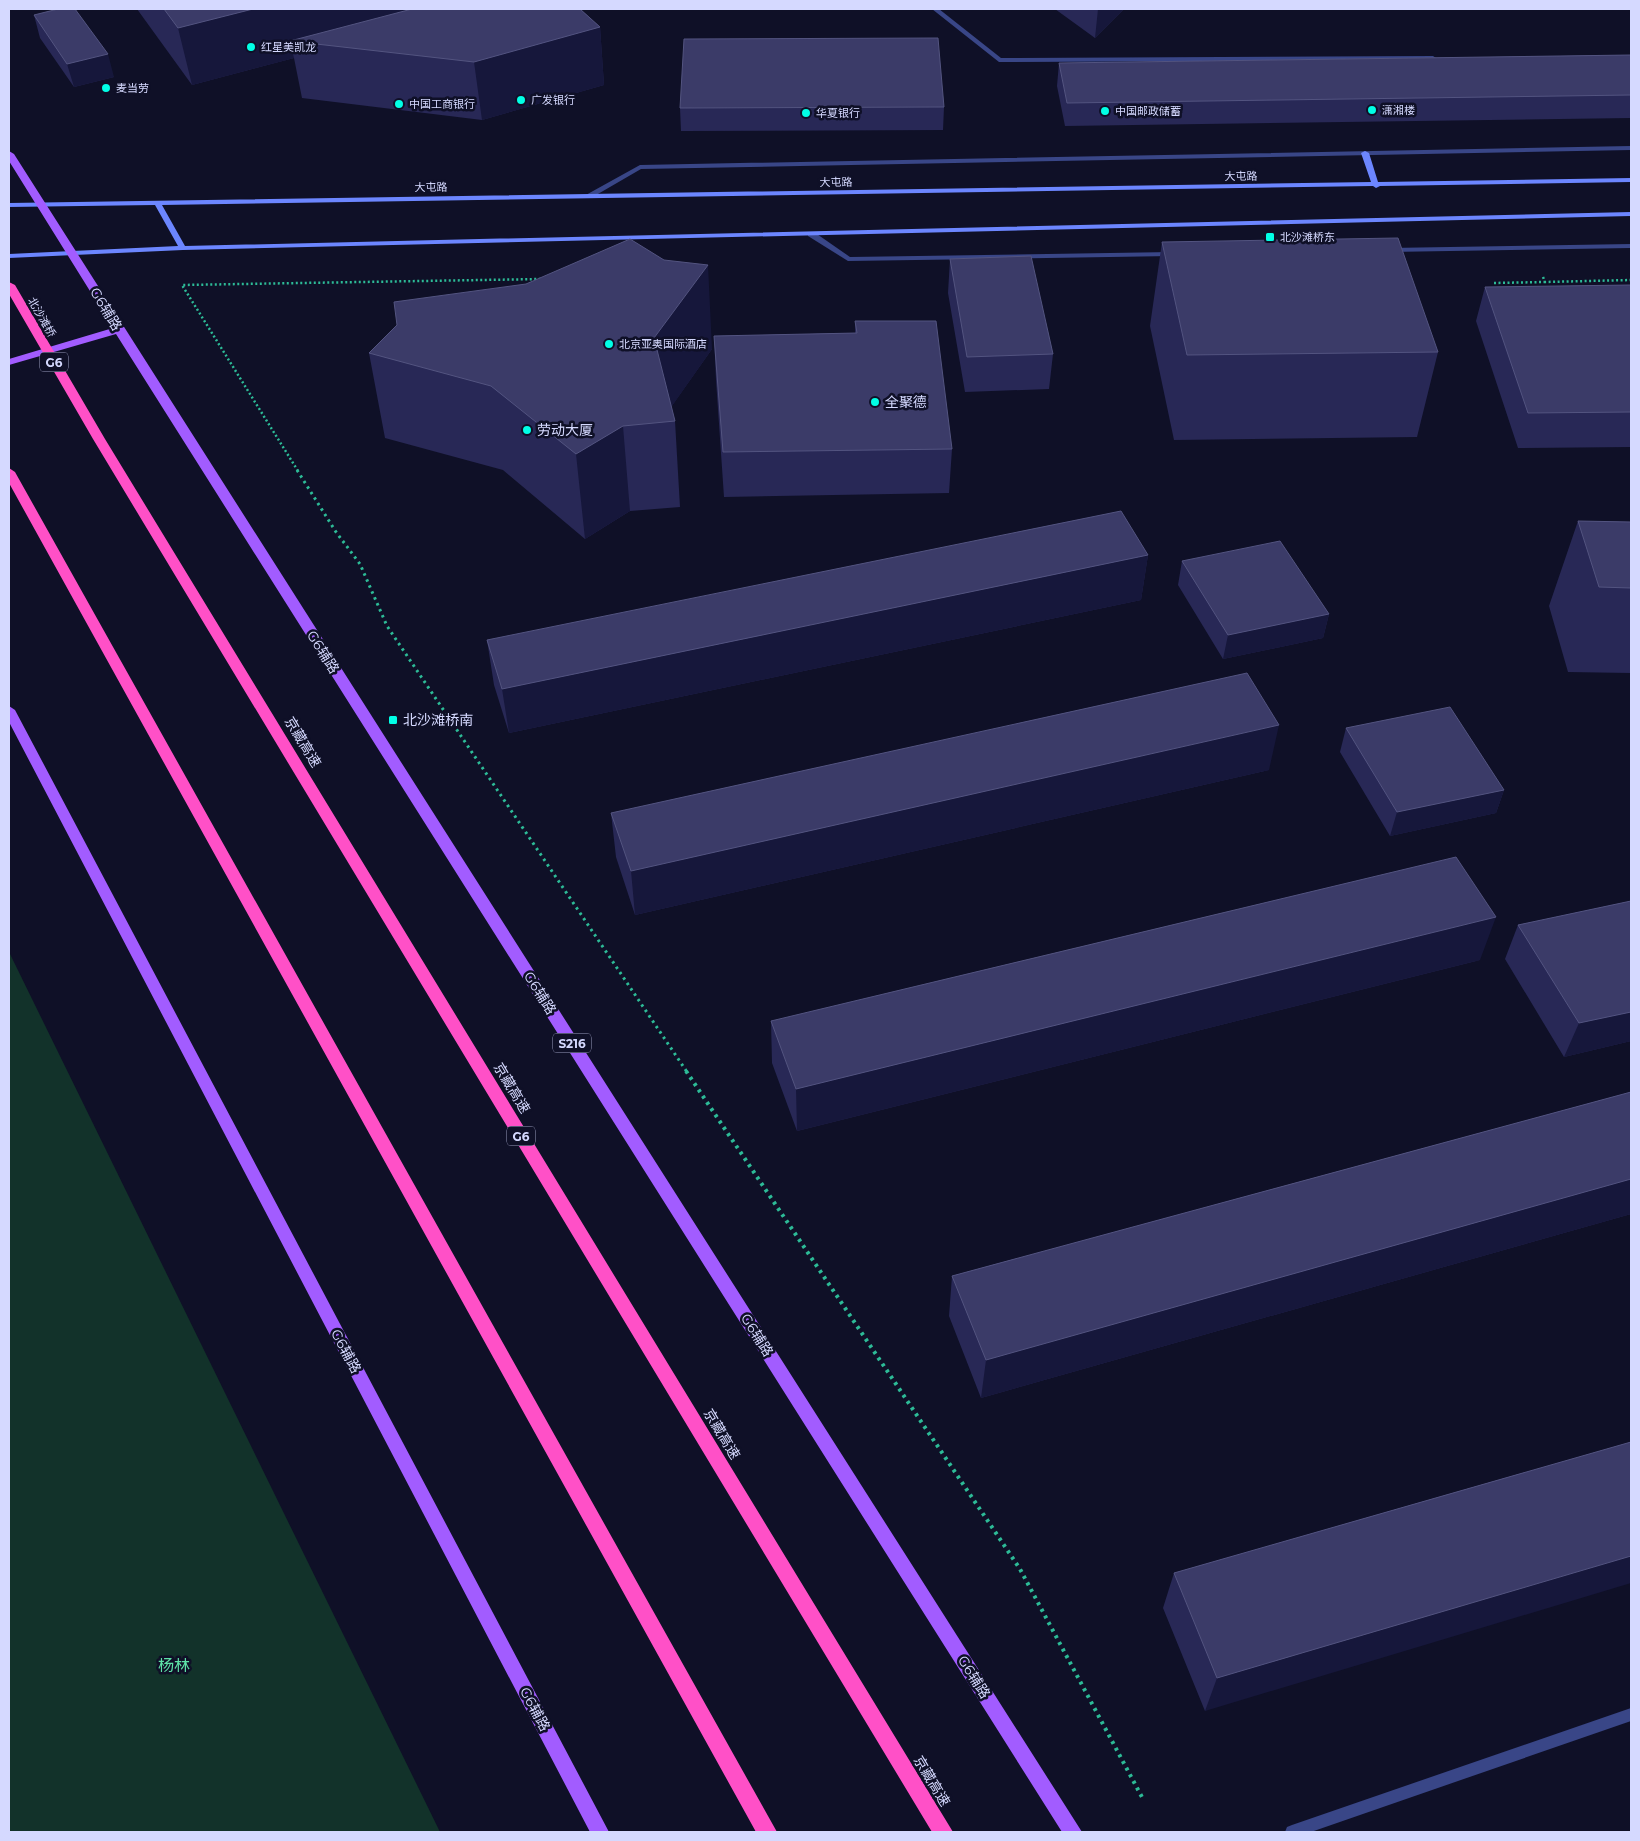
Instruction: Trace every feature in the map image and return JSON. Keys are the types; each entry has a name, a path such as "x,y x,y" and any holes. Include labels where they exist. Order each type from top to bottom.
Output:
{"highway":[{"name":"北沙滩桥","path":"9,285 99,439"},
{"name":"京藏高速","path":"99,439 943,1832"},
{"path":"9,472 767,1832"}],"main road":[{"path":"1365,153 1376,186"},
{"name":"G6辅路","path":"9,154 1073,1832"},
{"name":"大屯路","path":"9,205 1376,186 1631,180"},
{"path":"157,202 183,248"},
{"path":"9,256 183,248 1631,214"},
{"path":"9,362 119,330"},
{"name":"G6辅路","path":"9,710 600,1832"}],"street":[{"path":"935,9 998,60 1443,58"},
{"path":"588,196 640,167 1631,148"},
{"path":"811,234 848,259 1185,254"},
{"path":"1384,250 1631,246"},
{"path":"1292,1832 1631,1714"}],"path":[{"path":"545,279 182,285 336,532 360,564 387,626 1020,1569 1142,1799"},
{"path":"1494,283 1546,282"}],"green space":[{"name":"杨林","path":"9,952 440,1832 9,1832"}],"building":[{"path":"58,9 75,9 108,54 67,64 34,15"},
{"path":"164,9 253,9 178,28"},
{"path":"412,9 580,9 600,27 474,62 290,41"},
{"path":"938,38 944,107 680,108 684,39"},
{"path":"1631,55 1631,95 1067,103 1059,63"},
{"path":"1398,238 1438,352 1187,355 1162,242"},
{"path":"630,239 664,260 708,265 654,338 675,421 623,426 576,454 491,386 369,353 397,325 394,302 526,284"},
{"path":"1031,256 1053,354 967,357 950,259"},
{"path":"1631,285 1631,412 1528,413 1485,287"},
{"path":"855,321 936,321 952,449 723,452 714,336 857,333"},
{"path":"1121,511 1148,555 502,689 487,640"},
{"path":"1578,521 1631,522 1631,588 1599,587"},
{"path":"1280,541 1329,614 1228,635 1182,561"},
{"path":"1247,673 1279,725 631,871 611,813"},
{"path":"1450,707 1504,790 1397,812 1346,728"},
{"path":"1456,857 1496,917 796,1089 771,1021"},
{"path":"1631,901 1631,1012 1579,1023 1518,925"},
{"path":"1631,1092 1631,1179 986,1360 952,1276"},
{"path":"1631,1442 1631,1556 1217,1678 1174,1573"}],"place":[{"name":"红星美凯龙","path":"251,47"},
{"name":"麦当劳","path":"106,88"},
{"name":"广发银行","path":"521,100"},
{"name":"中国工商银行","path":"399,104"},
{"name":"潇湘楼","path":"1372,110"},
{"name":"中国邮政储蓄","path":"1105,111"},
{"name":"华夏银行","path":"806,113"},
{"name":"北沙滩桥东","path":"1270,237"},
{"name":"北京亚奥国际酒店","path":"609,344"},
{"name":"全聚德","path":"875,402"},
{"name":"劳动大厦","path":"527,430"},
{"name":"北沙滩桥南","path":"393,720"}]}
